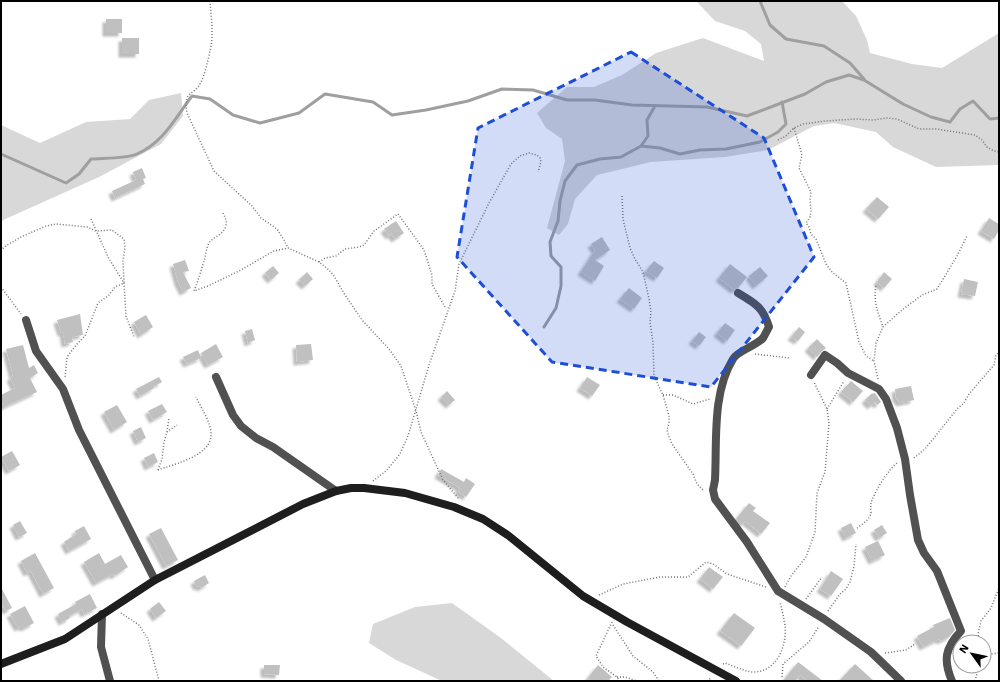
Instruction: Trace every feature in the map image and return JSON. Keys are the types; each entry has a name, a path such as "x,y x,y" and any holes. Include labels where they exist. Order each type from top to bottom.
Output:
{"street":[{"path":"738,293 762,309 768,327 763,338 734,356 726,372 719,397 715,480 713,490 715,499 747,542 780,592 876,656 901,681"},
{"path":"26,320 36,351 63,390 79,430 155,580"},
{"path":"811,374 825,355 838,363 848,372 879,389 886,400 897,428 905,463 918,540 924,553 936,571 961,631 954,639 947,653 949,673 952,681"},
{"path":"216,378 233,415 241,426 256,438 273,447 336,491"},
{"path":"1,664 65,639 155,580 303,504 336,491 351,488 364,488 405,493 454,506 483,519 509,536 583,596 736,681"},
{"path":"102,614 101,647 110,681"}],"path":[{"path":"210,1 210,49 201,82 189,94 186,104 187,114 214,171 252,206 261,218 277,229 288,248"},
{"path":"778,140 786,136 794,128 803,124 825,121 856,119 873,120 887,118 897,119 918,129 936,129 974,135 994,151 999,152"},
{"path":"794,128 802,155 799,168 811,192 811,211 806,223 811,234 816,239 826,264 832,272 846,283 859,342 866,356 874,361"},
{"path":"364,488 386,471 400,454 408,436 429,366 455,291 459,264 489,203 511,164 520,156 529,153 536,155 541,162 538,172"},
{"path":"622,196 623,219 630,248 644,272 651,312 650,322 653,343 654,376 663,395 669,416 667,430 672,444 688,466 697,484 715,499"},
{"path":"223,213 226,218 226,225 222,232 212,239 208,245 205,259 194,291 239,271 274,251 288,248 319,262 329,270 334,276 344,295 362,320 389,349 401,366 422,432 443,480 470,513"},
{"path":"319,262 325,258 336,256 345,249 364,245 374,231 398,214 424,250 432,275 432,284 445,307 448,309"},
{"path":"91,219 108,258 124,283"},
{"path":"1,251 14,240 46,226 56,224 87,227 96,231 112,230 124,239 125,247 123,261 126,316 134,337"},
{"path":"879,389 874,361 876,343 883,327 922,295 936,289 957,256 967,236"},
{"path":"63,390 67,356 85,336 98,303 109,295 115,287 124,283"},
{"path":"876,286 876,304 883,327"},
{"path":"1,287 26,320"},
{"path":"857,528 871,515 870,506 883,478 896,463 899,461 905,463 925,448 957,409 964,403 968,394 994,365 996,355 999,352"},
{"path":"739,354 790,358"},
{"path":"827,408 841,388 848,372"},
{"path":"719,672 721,666 725,663 750,672 761,672 770,668 782,652 785,639 785,626 780,592 806,557 815,532 817,492 825,472 829,423 827,408 811,374"},
{"path":"663,395 673,395 693,404 719,397"},
{"path":"168,418 168,432 164,442 162,458 158,470 205,451 211,440 210,426 196,397"},
{"path":"168,432 177,425"},
{"path":"590,600 623,584 660,577 688,577 706,562 713,564 727,574 780,592"},
{"path":"801,605 822,577"},
{"path":"978,634 981,621 991,608 999,588"},
{"path":"112,608 139,625 148,638 159,681"},
{"path":"616,615 596,656 603,667 620,681"},
{"path":"612,623 633,656 653,672 659,681"},
{"path":"876,656 881,653 906,650 915,644"},
{"path":"617,677 625,677 637,681"}],"highlighted area":[{"path":"631,52 764,138 814,257 711,387 552,362 457,257 478,128"}],"shaded area":[{"path":"696,1 842,1 856,16 867,40 870,53 912,64 942,68 999,33 999,165 936,167 893,147 876,132 834,123 814,126 768,150 725,157 651,162 597,175 575,199 568,224 559,235 547,228 565,161 562,139 546,128 537,113 567,87 594,87 622,75 656,53 703,38 764,61 761,44 745,31 715,21"},
{"path":"181,93 183,116 161,144 99,177 1,221 1,125 40,143 86,122 130,119 149,100"},
{"path":"452,603 501,638 554,681 442,681 396,660 369,643 373,624 415,607"}],"building":[{"path":"106,19 122,19 122,33 106,33"},
{"path":"122,38 139,38 139,54 122,54"},
{"path":"142,168 146,178 143,179 145,184 115,198 112,191 136,180 133,172"},
{"path":"877,197 889,207 878,219 866,209"},
{"path":"989,218 999,224 999,230 994,239 981,231"},
{"path":"396,221 404,233 395,239 391,234 389,236 384,229"},
{"path":"602,237 610,250 595,260 604,266 595,281 581,272 595,250 591,244"},
{"path":"185,260 189,271 183,272 191,288 183,292 178,282 173,264"},
{"path":"654,261 664,268 657,278 646,271"},
{"path":"730,264 747,277 738,288 734,290 719,278"},
{"path":"273,266 279,273 271,280 265,273"},
{"path":"760,267 768,276 756,286 749,276"},
{"path":"307,272 313,279 305,286 299,280"},
{"path":"884,272 892,279 884,288 877,282"},
{"path":"964,279 978,282 975,296 961,294"},
{"path":"629,288 642,298 634,309 620,299"},
{"path":"80,314 83,335 72,337 73,342 65,344 63,332 61,333 57,320"},
{"path":"146,315 153,327 141,335 134,322"},
{"path":"725,323 735,330 727,341 717,333"},
{"path":"799,327 805,332 798,341 791,337"},
{"path":"252,329 255,340 248,343 245,331"},
{"path":"699,332 706,337 699,346 692,341"},
{"path":"817,339 826,348 817,357 808,348"},
{"path":"216,344 223,357 208,365 201,353"},
{"path":"311,344 313,360 297,362 296,345"},
{"path":"23,345 29,368 34,365 38,373 30,378 37,392 4,407 1,401 1,395 15,388 10,378 13,376 6,349"},
{"path":"198,350 201,358 187,364 183,357"},
{"path":"159,377 162,382 140,396 136,389"},
{"path":"587,377 600,385 592,396 580,388"},
{"path":"851,381 863,391 853,402 841,392"},
{"path":"911,386 914,400 900,403 896,398 895,389"},
{"path":"447,391 455,400 449,405 441,397"},
{"path":"875,393 881,402 877,405 875,402 871,406 865,400 871,394"},
{"path":"162,404 167,412 153,420 148,411"},
{"path":"117,405 127,422 114,430 104,412"},
{"path":"141,427 146,438 138,442 133,431"},
{"path":"12,451 20,465 9,471 1,457"},
{"path":"154,453 158,462 148,467 144,458"},
{"path":"441,469 464,482 466,478 475,484 466,497 458,491 460,488 438,475"},
{"path":"749,503 756,508 753,511 770,523 761,534 745,521 742,525 736,519"},
{"path":"20,521 27,533 19,537 13,525"},
{"path":"851,523 856,533 846,538 841,528"},
{"path":"882,525 887,533 879,538 874,530"},
{"path":"84,526 91,539 69,551 64,542 76,534 75,531"},
{"path":"161,528 178,560 166,566 149,534"},
{"path":"878,541 885,555 872,561 865,547"},
{"path":"35,553 54,588 43,594 31,571 27,573 21,561"},
{"path":"99,553 105,564 121,555 128,567 114,576 113,574 96,583 84,562"},
{"path":"709,567 723,577 713,589 700,579"},
{"path":"831,571 843,579 831,596 820,589"},
{"path":"205,575 209,583 201,588 199,586 197,587 194,581"},
{"path":"1,587 12,608 6,611 1,603"},
{"path":"90,594 97,608 84,614 82,609 69,616 70,618 62,622 58,614"},
{"path":"159,602 166,611 156,618 150,609"},
{"path":"25,606 34,623 24,628 22,626 18,628 10,614"},
{"path":"734,613 755,628 741,646 720,631"},
{"path":"950,618 955,630 949,637 940,641 939,639 923,647 917,636 934,627 933,625"},
{"path":"798,662 823,681 807,681 800,675 795,681 783,681"},
{"path":"855,664 874,681 839,681"},
{"path":"264,665 280,665 279,675 264,674"},
{"path":"598,665 612,677 608,681 592,681 588,678"}],"waterway":[{"path":"760,1 770,25 786,39 824,46 850,63 864,79"},
{"path":"1,154 66,183 79,174 91,159 132,156 155,143 168,129 192,96 210,99 233,115 260,123 299,113 325,94 373,102 392,115 426,110 468,101 502,89 533,90 567,100 595,100 632,105 707,107 747,116 805,94 826,82 849,75 864,80 903,104 931,117 950,122 960,109 973,101 990,119 999,118"},
{"path":"641,146 660,148 680,154 700,150 726,149 760,142 778,132 786,124 782,102"},
{"path":"544,327 556,308 561,286 561,267 551,256 550,242 558,221 560,201 565,181 577,165 600,159 621,157 641,146 648,136 647,120 655,106"}]}
